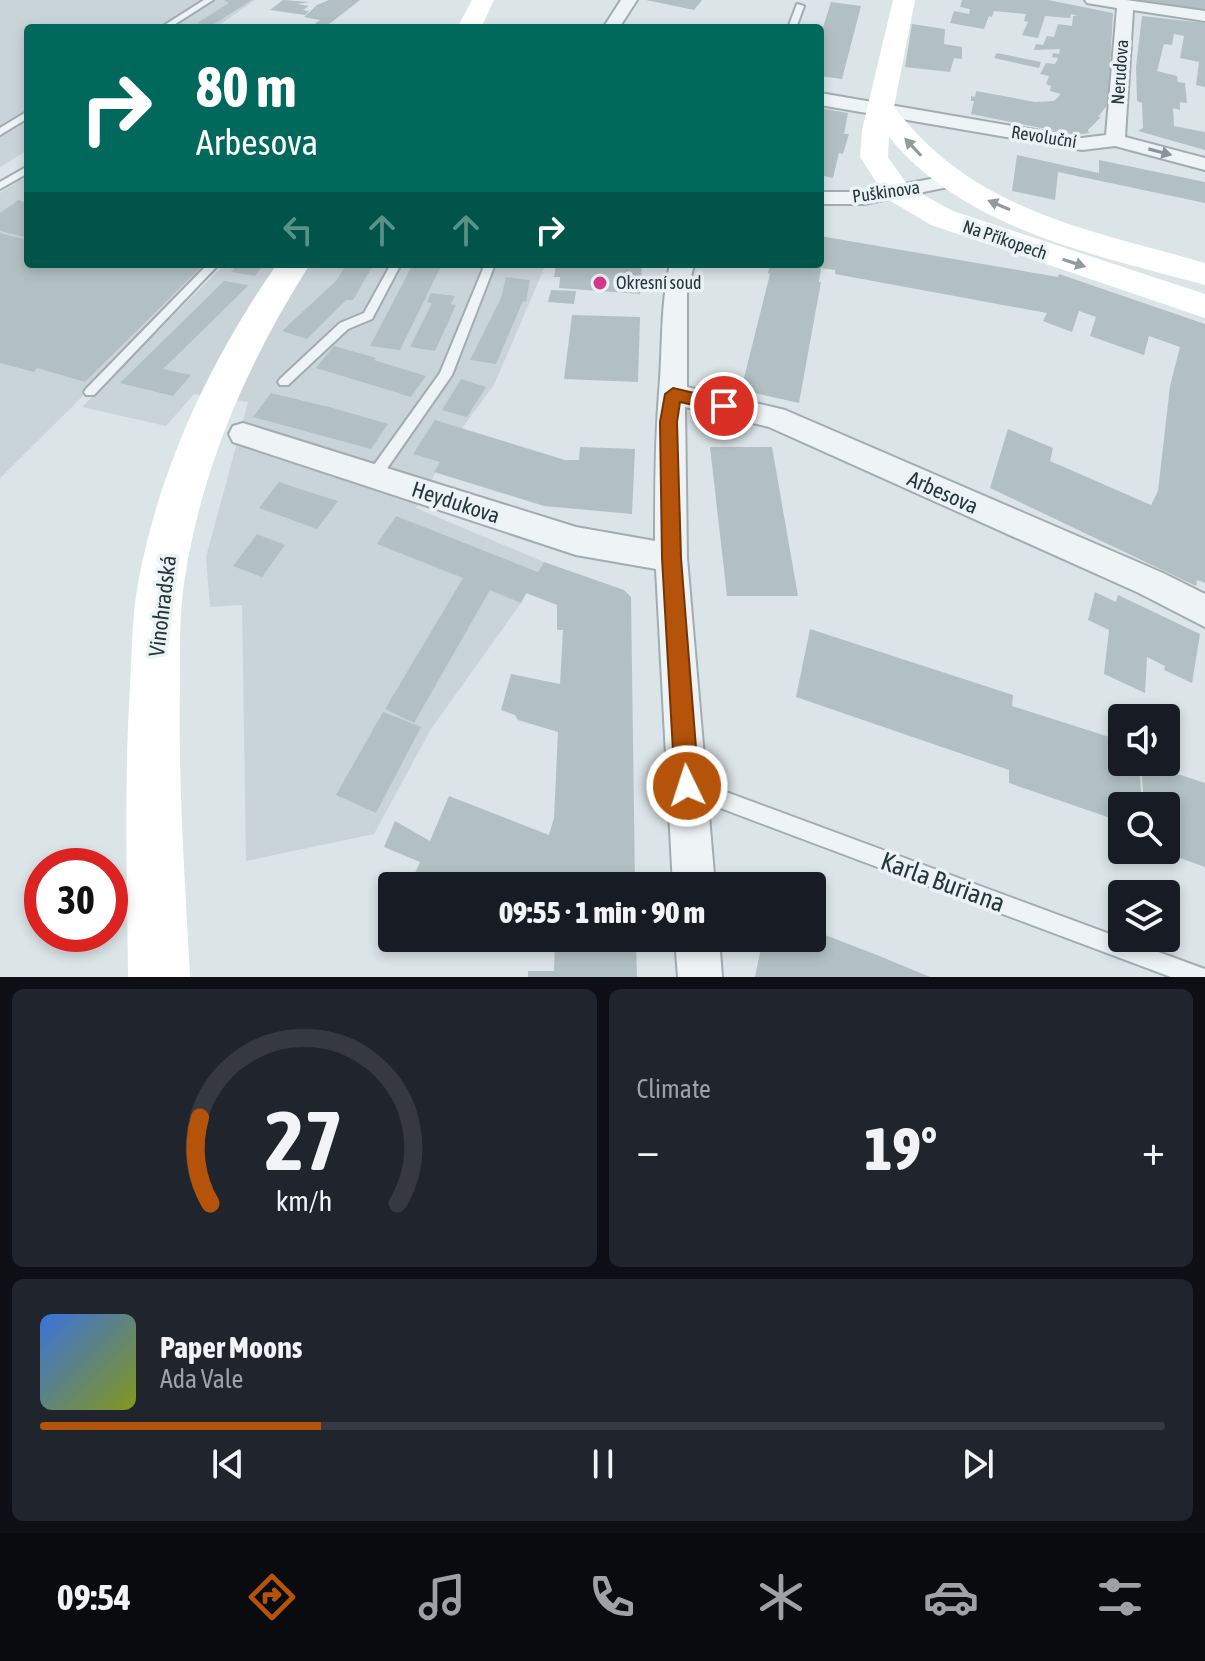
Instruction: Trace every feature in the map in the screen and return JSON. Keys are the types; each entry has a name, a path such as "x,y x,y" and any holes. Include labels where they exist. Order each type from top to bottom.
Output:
{"street":[{"path":"471,24 483,0"},
{"path":"614,24 629,0"},
{"name":"Na Příkopech","path":"904,0 874,157 898,193 954,222 1205,306"},
{"path":"1093,0 1205,16"},
{"name":"Nerudova","path":"1115,140 1125,5"},
{"name":"Revoluční","path":"824,100 1082,144 1115,140 1205,164"},
{"name":"Na Příkopech","path":"881,108 916,152 951,181 1034,220 1205,274"},
{"name":"Puškinova","path":"824,198 864,198 951,181"},
{"name":"Vinohradská","path":"159,977 151,757 162,578 174,526 204,431 234,362 269,298 291,268"},
{"path":"681,268 675,294 673,394 669,422 671,558 693,872"},
{"name":"Arbesova","path":"673,394 775,418 1151,583 1205,611"},
{"name":"Heydukova","path":"243,434 576,541 671,558"},
{"path":"698,952 700,977"}],"lane":[{"path":"170,24 209,0"},
{"path":"793,24 800,6"},
{"path":"0,132 24,117"},
{"path":"0,186 24,171"},
{"path":"90,392 210,268"},
{"path":"284,382 344,326 368,316 394,268"},
{"path":"374,476 446,375 488,268"},
{"name":"Karla Buriana","path":"687,786 1199,977"}],"shaded area":[{"path":"0,0 255,0 221,24 24,24 24,152 0,167"},
{"path":"24,178 24,268 203,268 0,478 0,193"},
{"path":"221,268 544,268 494,385 454,439 416,508 544,562 521,603 431,729 374,834 246,861 242,605 210,607 206,557 248,402 194,394 166,426 82,407"}],"building":[{"path":"224,0 252,0 214,24 197,23 229,3"},
{"path":"283,0 310,2 297,4 309,6 303,10 309,11 305,15 270,10"},
{"path":"329,0 360,0 329,24 314,24 320,20 304,17 317,5"},
{"path":"646,0 702,0 694,10"},
{"path":"962,0 1048,0 1113,13 1108,104 1088,130 1089,133 1076,135 971,114 974,101 971,101 971,96 975,97 976,91 1035,102 1054,101 1061,94 1050,91 1051,86 1046,84 1049,76 1040,74 1046,63 1055,64 1058,58 1052,57 1053,53 1059,54 1060,49 1034,50 1036,44 1043,45 1047,36 1054,37 1058,24 1072,26 1073,16 1078,16 1071,14 1070,18 1045,16 1038,38 1022,35 1028,22 1024,21 1026,14 994,11 984,29 950,23 954,11 969,14 970,9 960,7"},
{"path":"1205,0 1205,11 1132,2"},
{"path":"831,2 861,6 842,79 824,77 824,24"},
{"path":"1142,16 1205,23 1205,87 1196,85 1199,62 1180,58 1184,36 1174,34 1172,45 1164,44 1157,71 1177,76 1178,82 1185,83 1187,103 1180,102 1180,110 1173,108 1174,126 1205,132 1205,150 1138,131 1143,128 1142,103 1137,101 1136,67"},
{"path":"912,24 945,29 944,44 962,47 962,59 954,58 950,72 905,67"},
{"path":"997,53 1041,62 1039,68 994,58"},
{"path":"824,109 848,113 844,134 849,134 843,154 839,153 833,178 824,176"},
{"path":"1017,155 1099,173 1099,160 1205,182 1205,203 1058,172 1055,200 1012,191"},
{"path":"18,200 24,202 24,237 0,231 0,213"},
{"path":"0,233 24,239 24,268 200,268 85,382 37,368 34,372 0,363"},
{"path":"824,237 1058,277 1059,274 1205,324 1205,583 1197,580 1196,586 990,488 1008,429 1053,448 1050,461 1151,505 1158,491 1170,386 1180,347 1149,336 1144,355 1090,336 1096,317 1079,311 1072,332 1043,321 1047,313 835,274 835,270 821,268 824,268"},
{"path":"234,268 261,268 255,276 231,272"},
{"path":"344,268 372,268 353,300 346,300 307,339 282,331 337,280"},
{"path":"411,268 440,268 400,350 370,346"},
{"name":"Okresní soud","path":"555,268 642,268 640,294 559,288 560,277 554,277"},
{"path":"769,268 821,268 799,403 741,390"},
{"path":"506,277 530,280 526,302 523,301 496,364 470,360 501,298"},
{"path":"224,281 249,285 163,369 191,375 173,396 120,383"},
{"path":"551,290 576,291 574,304 548,302"},
{"path":"431,293 455,296 451,304 456,305 435,351 410,347 432,303 427,302"},
{"path":"572,315 640,317 638,382 564,379"},
{"path":"334,346 426,376 411,397 316,368"},
{"path":"461,379 486,387 467,417 442,410"},
{"path":"271,393 388,424 371,449 253,417"},
{"path":"435,420 565,460 579,460 580,447 635,449 632,514 544,506 434,472 440,462 413,454"},
{"path":"710,447 772,447 798,596 727,596"},
{"path":"279,482 338,501 317,529 259,508"},
{"path":"396,516 538,572 544,562 624,590 631,597 635,872 415,872 420,862 384,847 395,821 430,841 449,796 549,835 554,818 558,732 518,720 515,715 501,710 511,674 560,684 563,630 557,630 557,605 526,593 521,603 490,590 414,723 385,709 463,578 377,544"},
{"path":"257,534 285,545 262,577 233,566"},
{"path":"1095,592 1116,602 1118,595 1200,634 1192,683 1164,670 1165,666 1147,657 1145,693 1104,674 1109,630 1088,620"},
{"path":"810,629 1013,695 1012,706 1108,737 1108,776 1140,776 1141,792 1108,792 1108,817 1009,783 1009,770 796,697"},
{"path":"383,712 421,727 376,813 336,795"},
{"path":"1180,775 1205,783 1205,867 1180,858 1180,792 1143,792 1142,776"},
{"path":"826,935 930,977 755,977 760,952 826,952"},
{"path":"555,952 636,952 637,977 528,977 528,971 554,971"}],"place":[{"name":"Okresní soud","path":"600,283"}],"route":[{"path":"687,786 671,558 669,422 673,394 724,406"}]}
